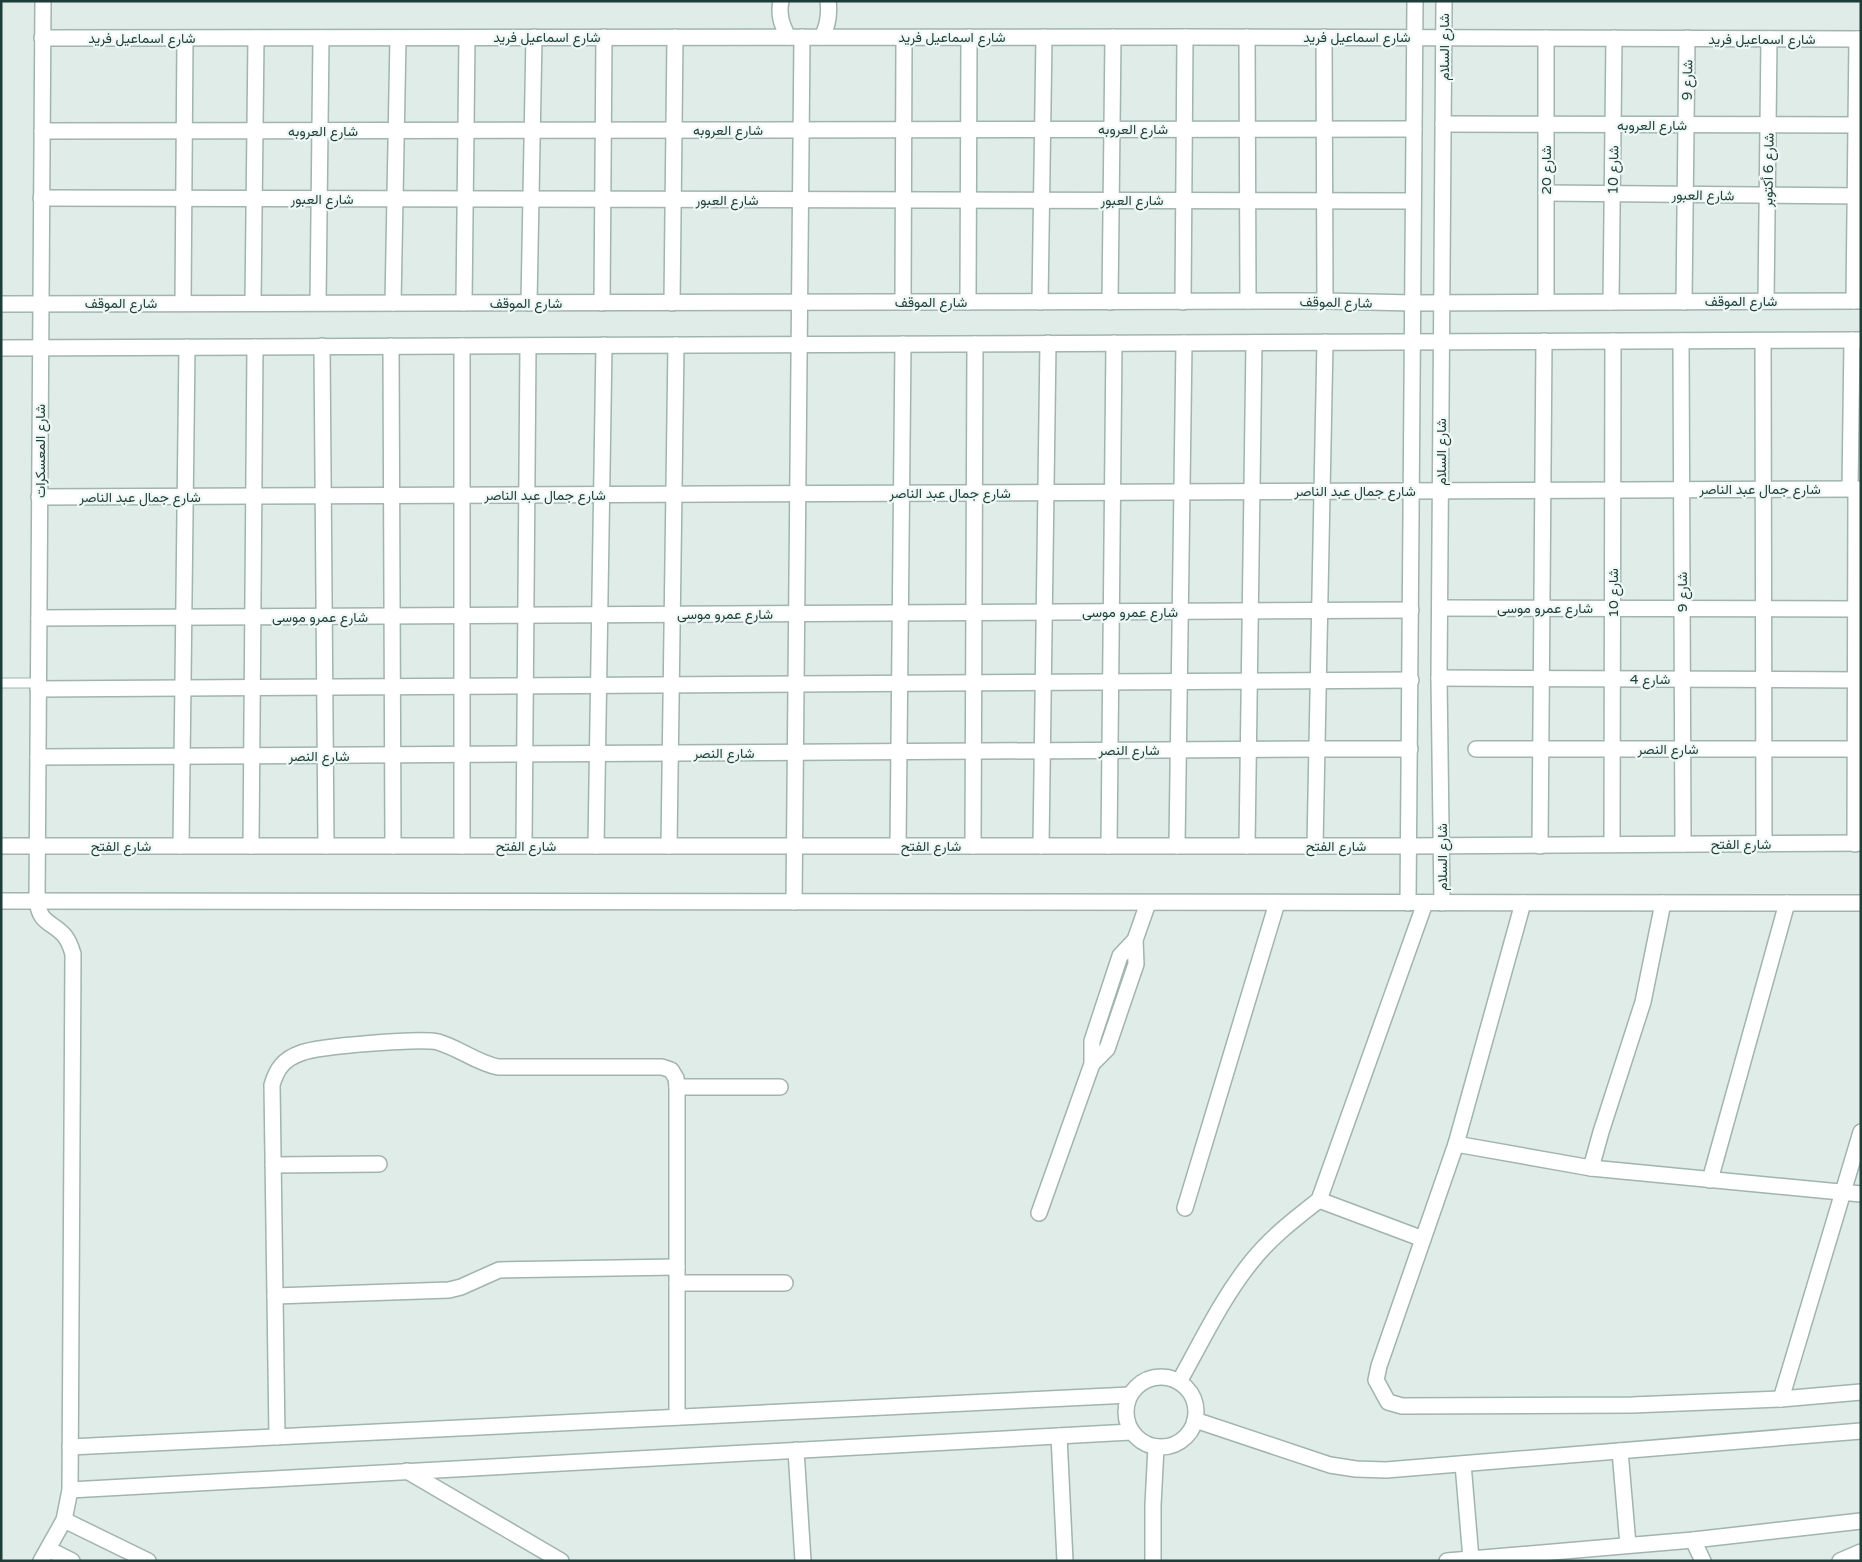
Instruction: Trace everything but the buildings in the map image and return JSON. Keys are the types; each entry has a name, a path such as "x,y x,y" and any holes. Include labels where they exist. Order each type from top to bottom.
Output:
{"street":[{"name":"شارع المعسكرات","path":"37,901 43,1"},
{"path":"781,1 779,10 781,24 795,37 801,130 794,902"},
{"path":"822,37 828,25 830,11 828,1"},
{"name":"شارع السلام","path":"1408,903 1410,846 1415,1"},
{"name":"شارع السلام","path":"1442,903 1439,678 1444,1"},
{"path":"529,303 534,37"},
{"path":"602,303 604,37"},
{"path":"672,302 675,37"},
{"path":"968,302 969,37"},
{"path":"1040,302 1044,37"},
{"path":"1110,302 1113,37"},
{"path":"1183,302 1185,37"},
{"path":"1247,37 1248,301"},
{"path":"1324,37 1325,301"},
{"name":"شارع اسماعيل فريد","path":"42,38 1414,37 1859,39"},
{"path":"183,303 185,38"},
{"path":"253,303 256,38"},
{"path":"318,303 321,38"},
{"path":"393,303 398,38"},
{"path":"464,303 467,38"},
{"path":"903,302 904,38"},
{"name":"شارع 20","path":"1546,38 1546,302"},
{"name":"شارع 10","path":"1611,302 1614,38"},
{"name":"شارع 9","path":"1684,302 1687,38"},
{"name":"شارع 6 أكتوبر","path":"1766,301 1769,39"},
{"path":"1858,300 1859,39"},
{"name":"شارع العروبه","path":"1443,124 1858,126"},
{"name":"شارع العروبه","path":"42,131 1414,129"},
{"name":"شارع العبور","path":"1546,193 1858,196"},
{"name":"شارع العبور","path":"41,198 1413,201"},
{"name":"شارع الموقف","path":"1,304 1248,301 1442,303 1858,300"},
{"path":"1,348 1856,340 1858,843"},
{"path":"1540,846 1544,341"},
{"name":"شارع 10","path":"1612,844 1614,341"},
{"name":"شارع 9","path":"1681,341 1683,844"},
{"path":"1763,341 1764,844"},
{"path":"1315,846 1325,342"},
{"path":"1040,846 1048,343"},
{"path":"1109,846 1114,343"},
{"path":"1177,846 1184,343"},
{"path":"1247,846 1254,343"},
{"path":"898,846 903,344"},
{"path":"973,846 975,344"},
{"path":"596,846 604,345"},
{"path":"670,846 676,345"},
{"path":"322,346 326,846"},
{"path":"391,346 393,846"},
{"path":"462,346 462,846"},
{"path":"524,846 528,346"},
{"path":"181,846 186,347"},
{"path":"251,846 254,347"},
{"name":"شارع جمال عبد الناصر","path":"40,497 1856,489"},
{"name":"شارع عمرو موسى","path":"1440,608 1858,609"},
{"name":"شارع عمرو موسى","path":"39,618 1411,610"},
{"name":"شارع 4","path":"1439,678 1858,680"},
{"path":"38,686 252,688 1411,680"},
{"name":"شارع النصر","path":"38,757 1317,748 1410,750"},
{"name":"شارع النصر","path":"1476,750 1858,749"},
{"name":"شارع الفتح","path":"1,846 1540,846 1858,843"},
{"path":"1,901 1861,903"},
{"path":"37,901 41,916 46,923 62,934 70,943 73,954 70,1490 64,1520 45,1555 72,1561"},
{"path":"1039,1213 1092,1064 1107,1049 1136,964 1135,940 1148,903"},
{"path":"1185,1208 1277,903"},
{"path":"1179,1382 1221,1306 1252,1261 1284,1228 1319,1200 1425,903"},
{"path":"1523,903 1456,1144 1376,1380 1388,1402 1402,1406 1632,1405 1782,1398 1861,1392"},
{"path":"1591,1168 1643,1002 1663,903"},
{"path":"1710,1180 1786,903"},
{"path":"277,1437 272,1085 276,1071 287,1060 302,1052 319,1048 430,1041 440,1042 487,1065 498,1067 662,1067 671,1070 676,1078 677,1087 677,1417"},
{"path":"677,1087 780,1087"},
{"path":"1782,1398 1861,1132"},
{"path":"1456,1144 1591,1168 1861,1194"},
{"path":"273,1165 379,1164"},
{"path":"1319,1200 1423,1240"},
{"path":"275,1296 449,1290 461,1287 499,1270 677,1267"},
{"path":"677,1283 785,1284"},
{"path":"1152,1378 1170,1378 1179,1382 1191,1395 1196,1411 1192,1428 1181,1441 1173,1445 1156,1447 1147,1445 1138,1439 1127,1423 1126,1404 1130,1395 1136,1387 1152,1378"},
{"path":"70,1447 1130,1395"},
{"path":"1195,1420 1330,1465 1356,1469 1386,1470 1861,1430"},
{"path":"70,1490 1132,1432"},
{"path":"1059,1436 1064,1561"},
{"path":"1153,1561 1156,1447"},
{"path":"796,1450 803,1561"},
{"path":"1620,1451 1628,1545"},
{"path":"1464,1464 1471,1559"},
{"path":"407,1472 561,1561"},
{"path":"64,1520 148,1561"},
{"path":"1447,1561 1693,1540 1861,1521"},
{"path":"1693,1540 1703,1561"},
{"path":"1840,1561 1861,1552"}],"lane":[{"path":"1,683 38,686"}]}
